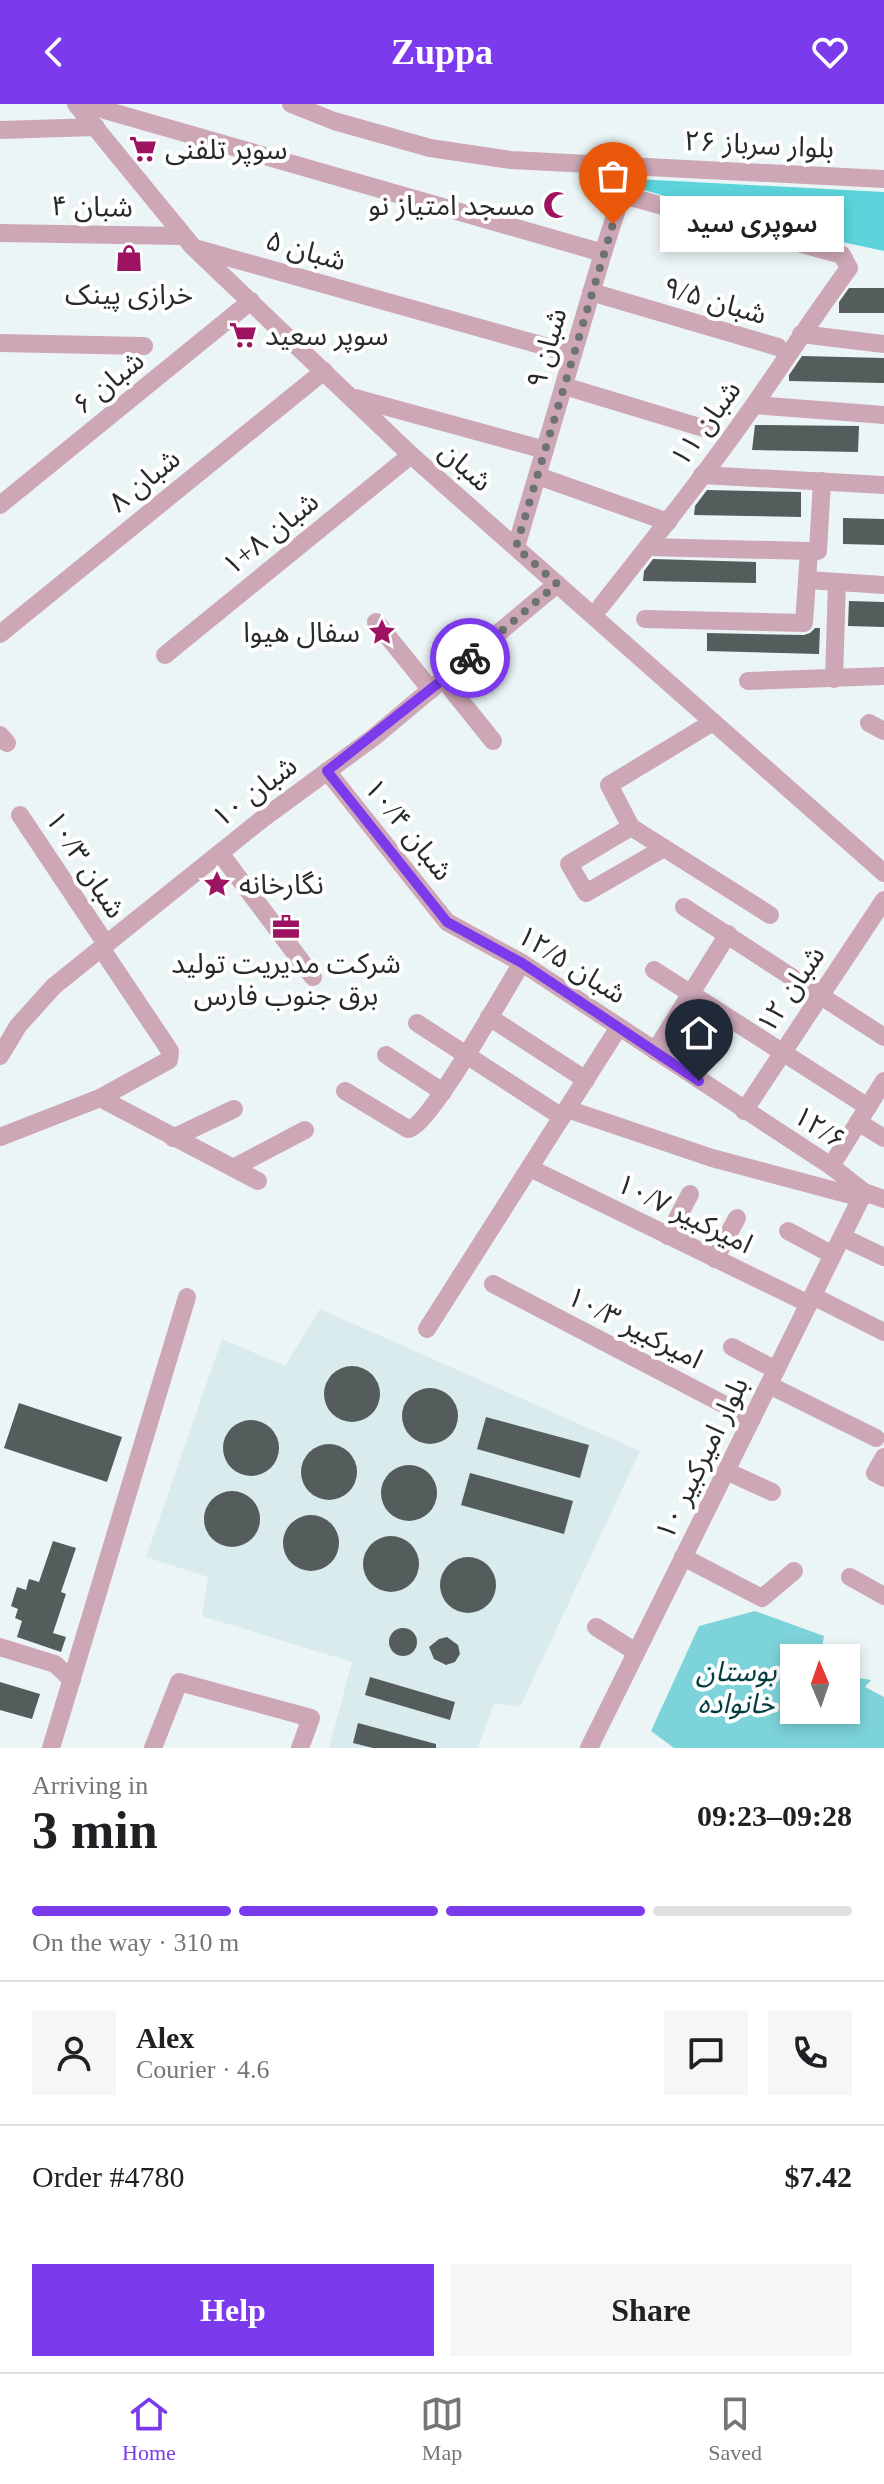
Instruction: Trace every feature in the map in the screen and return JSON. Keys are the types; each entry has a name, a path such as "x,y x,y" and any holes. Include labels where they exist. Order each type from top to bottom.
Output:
{"street":[{"name":"شبان","path":"76,104 188,241 411,455 879,869"},
{"path":"84,104 603,253"},
{"name":"۲۶ بلوار سرباز","path":"291,104 334,121 430,148 511,160 884,179"},
{"path":"0,130 96,127"},
{"name":"۹ شبان","path":"516,547 631,166"},
{"name":"۱۱ شبان","path":"601,606 668,522 754,405 849,268 842,255 623,195"},
{"name":"۴ شبان","path":"0,233 188,241"},
{"name":"۵ شبان","path":"188,241 404,307 573,354"},
{"name":"۹/۵ شبان","path":"591,292 778,347"},
{"name":"۶ شبان","path":"1,503 251,301"},
{"path":"801,334 884,344"},
{"path":"0,343 144,346"},
{"name":"۸ شبان","path":"0,634 324,371"},
{"path":"564,386 713,431"},
{"path":"352,397 545,450"},
{"path":"754,405 884,415"},
{"name":"۱+۸ شبان","path":"165,655 411,455"},
{"path":"702,475 884,485"},
{"path":"538,476 668,522"},
{"path":"648,547 818,551 822,481"},
{"path":"645,619 804,623 809,551"},
{"path":"807,580 884,585"},
{"path":"834,679 837,582"},
{"name":"۱۰ شبان","path":"0,1056 18,1026 54,986 438,685 557,584"},
{"path":"376,622 493,741"},
{"path":"748,681 884,676"},
{"path":"713,722 609,785 631,827 770,915"},
{"name":"۱۰/۴ شبان","path":"327,771 447,922"},
{"name":"۱۰/۳ شبان","path":"20,815 170,1051 169,1060 100,1098"},
{"path":"631,827 569,864 586,893 664,848"},
{"path":"879,869 884,847"},
{"path":"220,853 313,977"},
{"name":"۱۲ شبان","path":"744,1111 884,900"},
{"path":"684,907 884,1037"},
{"name":"۱۲/۵ شبان","path":"447,922 522,963 744,1111"},
{"path":"655,1051 728,934"},
{"path":"345,1091 413,1129 443,1092 522,963"},
{"path":"654,970 781,1052 863,1114 884,1138"},
{"path":"489,1017 531,1052 586,1080"},
{"path":"417,1023 466,1054 506,1091 564,1113 712,1158 884,1199"},
{"path":"427,1329 619,1027"},
{"path":"386,1055 443,1092"},
{"path":"831,1166 883,1086"},
{"path":"0,1137 100,1098 258,1181"},
{"path":"173,1138 234,1109"},
{"name":"۱۲/۶","path":"744,1111 831,1166 863,1195"},
{"path":"233,1168 305,1130"},
{"name":"۱۰/۷ امیرکبیر","path":"536,1171 715,1259 884,1332"},
{"path":"668,1236 690,1194"},
{"name":"۱۰ بلوار امیرکبیر","path":"589,1748 863,1195"},
{"path":"715,1259 737,1218"},
{"path":"788,1231 833,1255"},
{"path":"842,1237 884,1257"},
{"name":"۱۰/۳ امیرکبیر","path":"493,1284 752,1419"},
{"path":"51,1748 187,1297"},
{"path":"732,1347 772,1377 876,1438"},
{"path":"726,1471 772,1492"},
{"path":"683,1557 762,1598 794,1571"},
{"path":"850,1577 884,1596"},
{"path":"596,1627 636,1652"},
{"path":"0,1647 55,1664 72,1680"},
{"path":"153,1748 179,1682 311,1718 300,1748"}],"shaded area":[{"path":"636,179 884,192 884,251 763,225 634,187"},
{"path":"320,1309 640,1451 520,1707 494,1703 478,1748 329,1748 352,1662 202,1616 208,1577 146,1557 222,1339 285,1366"}],"green space":[{"name":"بوستان خانواده","path":"755,1611 824,1636 823,1644 780,1644 780,1724 860,1724 860,1678 871,1680 865,1687 884,1697 884,1748 674,1748 651,1731 699,1626"}],"building":[{"path":"849,288 884,288 884,313 839,313 839,302"},
{"path":"802,356 884,358 884,383 789,381 789,375"},
{"path":"755,425 859,426 858,452 752,450"},
{"path":"707,490 801,492 801,517 694,515 695,506"},
{"path":"843,518 884,519 884,545 843,544"},
{"path":"653,559 756,562 756,583 643,581 644,571"},
{"path":"849,601 884,602 884,627 848,626"},
{"path":"820,628 819,654 707,651 707,633 804,635"},
{"path":"352,1366 372,1374 380,1394 372,1414 352,1422 332,1414 324,1394 332,1374"},
{"path":"430,1388 450,1396 458,1416 450,1436 430,1444 410,1436 402,1416 410,1396"},
{"path":"19,1403 122,1437 107,1482 4,1448"},
{"path":"486,1417 589,1445 580,1478 477,1449"},
{"path":"251,1420 271,1428 279,1448 271,1468 251,1476 231,1468 223,1448 231,1428"},
{"path":"329,1444 349,1452 357,1472 349,1492 329,1500 309,1492 301,1472 309,1452"},
{"path":"409,1465 429,1473 437,1493 429,1513 409,1521 389,1513 381,1493 389,1473"},
{"path":"470,1473 573,1501 564,1534 461,1505"},
{"path":"232,1491 252,1499 260,1519 252,1539 232,1547 212,1539 204,1519 212,1499"},
{"path":"311,1515 331,1523 339,1543 331,1563 311,1571 291,1563 283,1543 291,1523"},
{"path":"391,1536 411,1544 419,1564 411,1584 391,1592 371,1584 363,1564 371,1544"},
{"path":"53,1541 76,1548 61,1592 66,1594 53,1633 66,1637 61,1652 17,1637 22,1621 15,1618 18,1609 11,1606 17,1587 26,1590 29,1579 39,1582"},
{"path":"468,1557 488,1565 496,1585 488,1605 468,1613 448,1605 440,1585 448,1565"},
{"path":"403,1628 413,1632 417,1642 413,1652 403,1656 393,1652 389,1642 393,1632"},
{"path":"447,1637 458,1645 460,1654 455,1662 446,1665 434,1659 429,1647"},
{"path":"370,1677 455,1702 450,1720 365,1695"},
{"path":"0,1682 40,1694 32,1719 0,1710"},
{"path":"358,1723 436,1744 436,1748 373,1748 353,1743"}],"way so far":[{"path":"470,658 557,584 516,547 613,224"}],"place":[{"name":"سوپر تلفنی","path":"143,149"},
{"name":"مسجد امتیاز نو","path":"557,205"},
{"name":"سوپری سید","path":"613,224"},
{"name":"خرازی پینک","path":"129,258"},
{"name":"سوپر سعید","path":"243,335"},
{"name":"سفال هیوا","path":"382,632"},
{"name":"نگارخانه","path":"217,884"},
{"name":"شرکت مدیریت تولید برق جنوب فارس","path":"286,927"}],"route":[{"path":"470,658 374,737 327,771 447,922 522,963 699,1081"}]}
